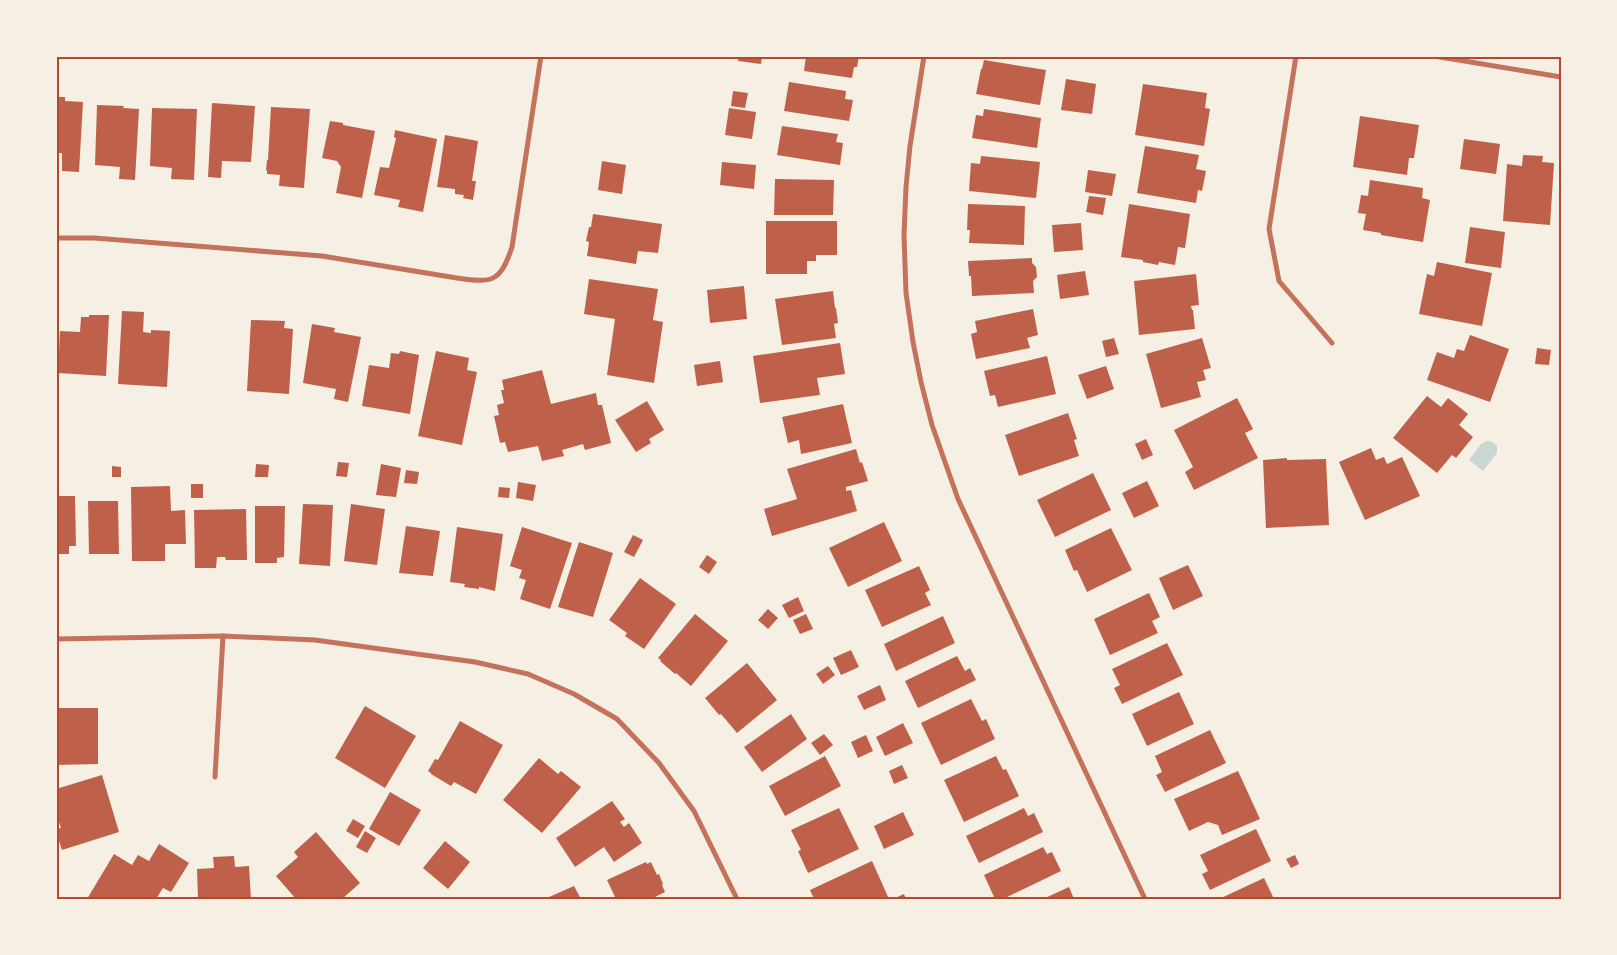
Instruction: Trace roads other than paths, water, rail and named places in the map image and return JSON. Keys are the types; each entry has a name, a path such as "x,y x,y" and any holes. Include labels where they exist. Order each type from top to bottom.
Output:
{"street":[{"path":"56,238 94,238 322,256 478,281 493,278 500,274 506,266 512,247 542,56"},
{"path":"924,56 910,146 904,235 906,293 913,342 932,425 958,499 1145,899"},
{"path":"1296,56 1269,230 1279,281 1332,343"},
{"path":"1434,56 1561,77"},
{"path":"56,639 223,636 315,640 475,662 528,674 574,694 618,719 660,763 694,811 737,899"},
{"path":"215,777 223,636"}]}
